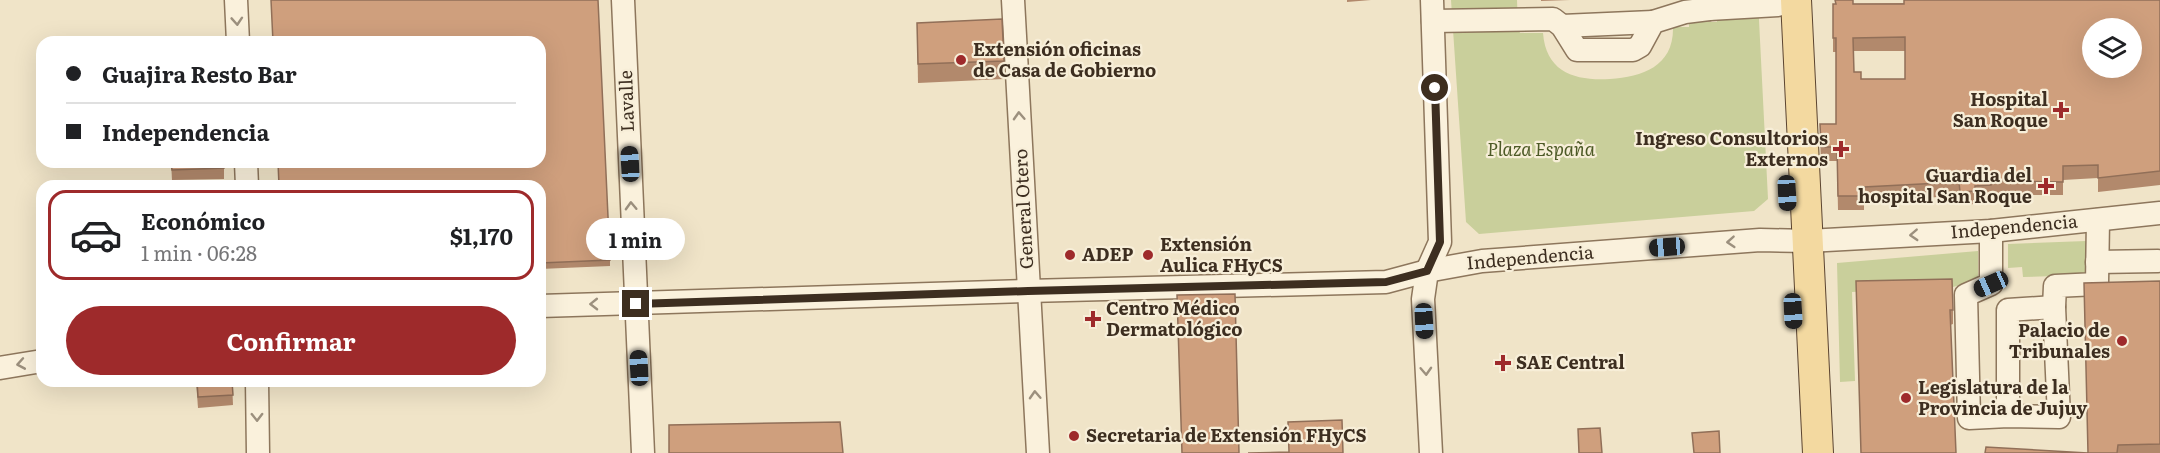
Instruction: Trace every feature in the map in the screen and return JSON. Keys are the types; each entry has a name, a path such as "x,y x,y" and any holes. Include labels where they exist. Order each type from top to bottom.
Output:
{"main road":[{"path":"1784,2 1799,240 1818,453"},
{"path":"1799,240 1800,453"}],"street":[{"path":"236,0 238,36"},
{"name":"Lavalle","path":"623,0 643,453"},
{"name":"General Otero","path":"1013,0 1038,453"},
{"path":"1431,453 1423,299 1427,271 1440,242 1432,11 1553,19 1562,26 1577,50 1633,50 1640,46 1653,22 1709,4 1784,2"},
{"name":"Independencia","path":"546,306 1386,282 1427,271 1482,261 1760,240 1991,231 2160,213"},
{"path":"1991,231 1991,284 1966,296 1969,418 2059,417 2055,286 2097,284 2098,220"},
{"path":"2097,262 2158,261"},
{"path":"2007,416 2007,310 2054,307"},
{"path":"0,368 36,362"},
{"path":"257,387 258,453"}],"green space":[{"name":"Plaza España","path":"1451,0 1517,0 1520,33 1543,33 1545,47 1557,66 1575,76 1610,79 1634,76 1654,67 1668,51 1673,27 1689,27 1689,22 1717,22 1716,0 1758,0 1768,199 1754,211 1479,234 1466,222"},
{"path":"2086,241 2086,275 2023,277 2022,267 2008,268 2008,244"},
{"path":"1978,251 1978,280 1953,287 1852,292 1855,381 1840,382 1837,263"}],"building":[{"path":"271,0 598,0 610,260 546,263 546,180 279,180 278,168 546,168 546,36 273,36"},
{"name":"Hospital San Roque","path":"1835,0 1853,0 1853,4 1904,4 1904,0 2160,0 2160,171 2098,178 2098,165 2063,166 2063,182 1991,181 1991,185 1975,186 1975,191 1960,192 1959,182 1864,187 1864,196 1838,196 1837,147 1821,147 1820,124 1836,124 1836,38 1833,38 1833,4 1836,4","holes":["1905,37 1905,79 1861,79 1861,72 1854,72 1853,38"]},
{"path":"1002,19 1004,61 918,64 917,23"},
{"path":"172,168 224,168 172,170"},
{"name":"Legislatura de la Provincia de Jujuy","path":"1952,279 1953,310 1950,310 1956,453 1861,453 1856,281"},
{"name":"Palacio de Tribunales","path":"2160,281 2160,444 2118,445 2117,453 2088,453 2084,283"},
{"path":"1235,294 1239,453 1182,453 1177,295"},
{"path":"197,387 232,387 233,395 198,397"},
{"path":"1342,420 1343,453 1248,453 1289,452 1288,422"},
{"path":"840,422 843,453 669,453 669,425"},
{"path":"1600,428 1602,453 1579,453 1578,429"},
{"path":"1719,431 1720,453 1694,453 1692,433"},
{"path":"1986,447 2088,453 1985,453"}],"place":[{"name":"Extensión oficinas de Casa de Gobierno","path":"961,60"},
{"name":"Hospital San Roque","path":"2061,110"},
{"name":"Ingreso Consultorios Externos","path":"1841,149"},
{"name":"Guardia del hospital San Roque","path":"2046,186"},
{"name":"ADEP","path":"1070,255"},
{"name":"Extensión Aulica FHyCS","path":"1148,255"},
{"name":"Centro Médico Dermatológico","path":"1093,319"},
{"name":"Palacio de Tribunales","path":"2122,341"},
{"name":"SAE Central","path":"1503,363"},
{"name":"Legislatura de la Provincia de Jujuy","path":"1906,398"},
{"name":"Secretaria de Extensión FHyCS","path":"1074,436"}],"route":[{"path":"636,304 1386,282 1427,271 1440,242 1435,88"}]}
